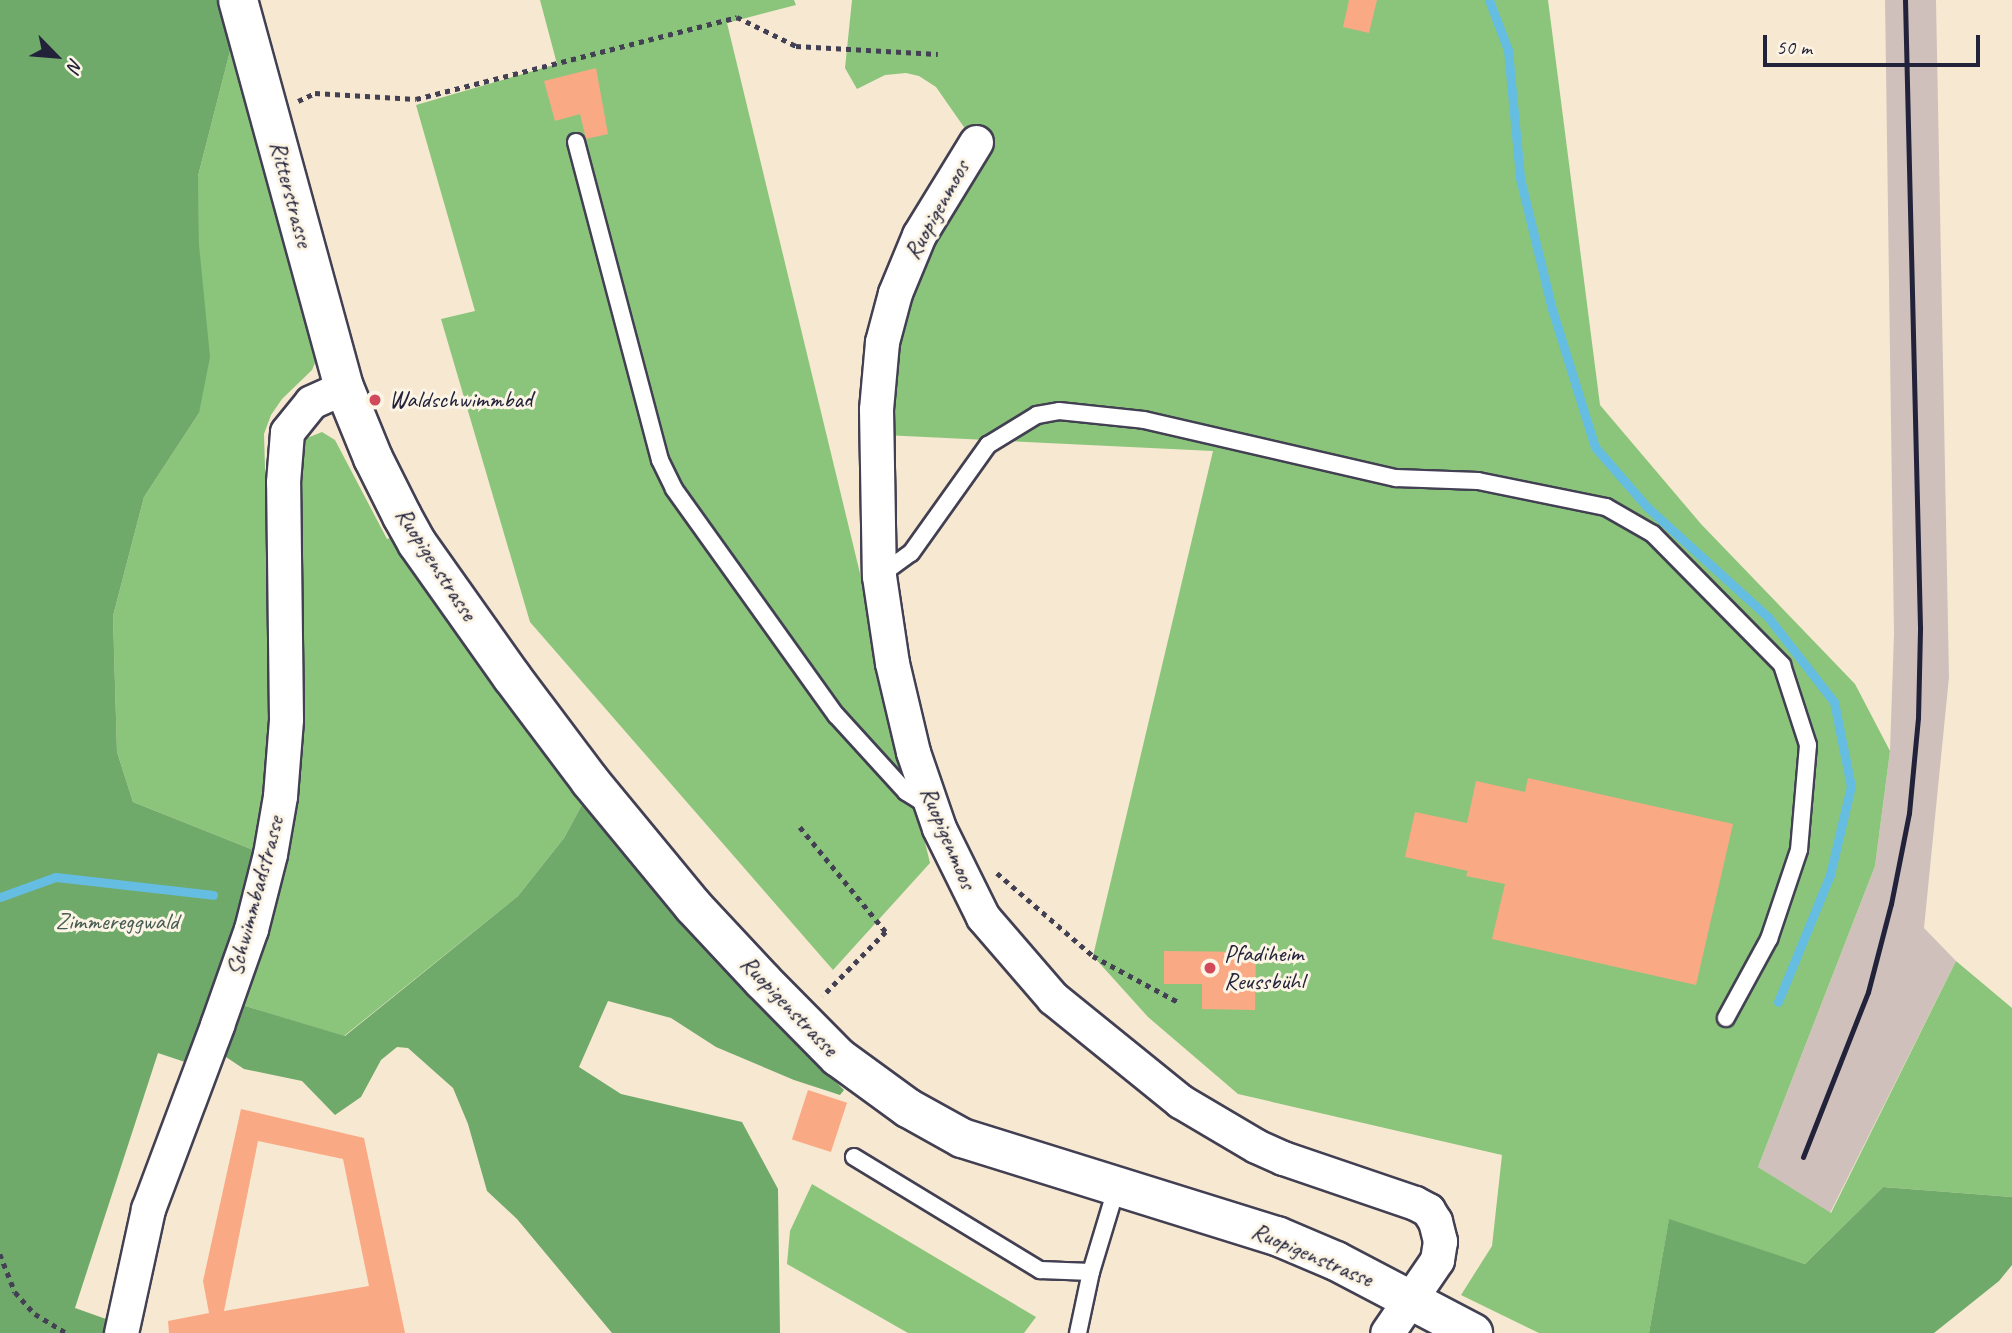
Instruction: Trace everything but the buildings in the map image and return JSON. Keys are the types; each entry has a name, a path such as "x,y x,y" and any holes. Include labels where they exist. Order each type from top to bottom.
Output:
{"street":[{"name":"Ritterstrasse","path":"238,0 344,387"},
{"name":"Ruopigenmoos","path":"976,142 919,234 895,293 882,342 876,408 879,576 892,663 913,752 933,808 983,917 1053,998 1180,1101 1256,1146 1428,1210 1435,1221 1440,1241 1437,1260 1387,1333"},
{"name":"Ruopigenstrasse","path":"344,387 402,516 480,633 590,781 693,905 838,1057 908,1108 962,1138 1277,1236 1412,1300 1473,1333"},
{"name":"Schwimmbadstrasse","path":"121,1333 148,1209 238,965 270,854 280,796 286,719 283,482 287,432 311,402 344,387"}],"lane":[{"path":"576,142 660,460 674,489 836,715 906,792 933,808"},
{"path":"879,576 911,553 988,446 1037,415 1059,411 1144,419 1396,478 1478,481 1606,507 1653,534 1782,666 1808,745 1799,850 1769,939 1726,1018"},
{"path":"854,1157 1040,1270 1091,1272"},
{"path":"1077,1333 1091,1272 1116,1186"}],"path":[{"path":"266,105 287,105 316,93 416,99 737,17 796,46 938,54"},
{"path":"800,827 886,932 842,976"},
{"path":"989,866 1093,956 1180,1003"},
{"path":"0,1254 15,1292 35,1314 67,1333"}],"shaded area":[{"path":"1885,0 1936,0 1949,677 1924,928 1956,961 1830,1213 1758,1167 1875,866 1890,751 1894,634"}],"green space":[{"name":"Zimmereggwald","path":"0,0 238,0 240,12 198,176 199,245 210,357 199,413 144,497 113,616 117,752 133,802 256,851 228,959 188,1063 158,1053 75,1308 106,1319 105,1333 0,1333"},
{"path":"540,0 794,0 796,5 727,23 930,863 833,970 530,622 441,319 475,311 416,105 557,64"},
{"path":"852,0 1548,0 1600,405 1701,524 1855,684 1890,751 1875,866 1758,1167 1831,1213 1956,961 2012,1008 2012,1197 1883,1187 1805,1264 1669,1220 1649,1333 1539,1333 1461,1295 1492,1246 1502,1155 1238,1094 1148,1017 1093,956 1213,451 884,435 897,319 966,130 936,87 919,76 906,73 885,75 857,89 845,68"},
{"path":"230,51 317,358 312,370 282,399 271,415 264,434 271,674 269,766 256,851 133,802 117,752 113,616 144,497 199,413 198,176"},
{"path":"322,432 335,440 387,539 395,536 584,801 564,838 518,896 344,1036 239,1004 255,959 293,455 301,456 307,438"},
{"path":"584,801 746,992 844,1090 840,1095 794,1080 716,1047 671,1018 608,1001 579,1067 621,1094 742,1122 778,1189 780,1333 612,1333 517,1219 487,1191 468,1124 453,1088 408,1048 397,1047 381,1060 361,1097 335,1115 302,1081 244,1069 226,1057 224,1050 239,1004 345,1036 518,896 564,838"},
{"path":"812,1184 1036,1317 1024,1333 908,1333 787,1264 790,1231"},
{"path":"1883,1187 2012,1197 2012,1265 1999,1281 1934,1333 1649,1333 1669,1219 1805,1264"}],"waterway":[{"path":"1489,0 1508,50 1520,178 1552,309 1595,447 1647,507 1768,617 1834,702 1851,786 1830,875 1778,1002"},
{"path":"0,897 56,877 213,895"}],"railway":[{"path":"1803,1157 1868,992 1891,904 1909,813 1918,718 1920,627 1905,0"}],"place":[{"name":"Waldschwimmbad","path":"375,400"},
{"name":"Pfadiheim Reussbühl","path":"1210,968"}]}
